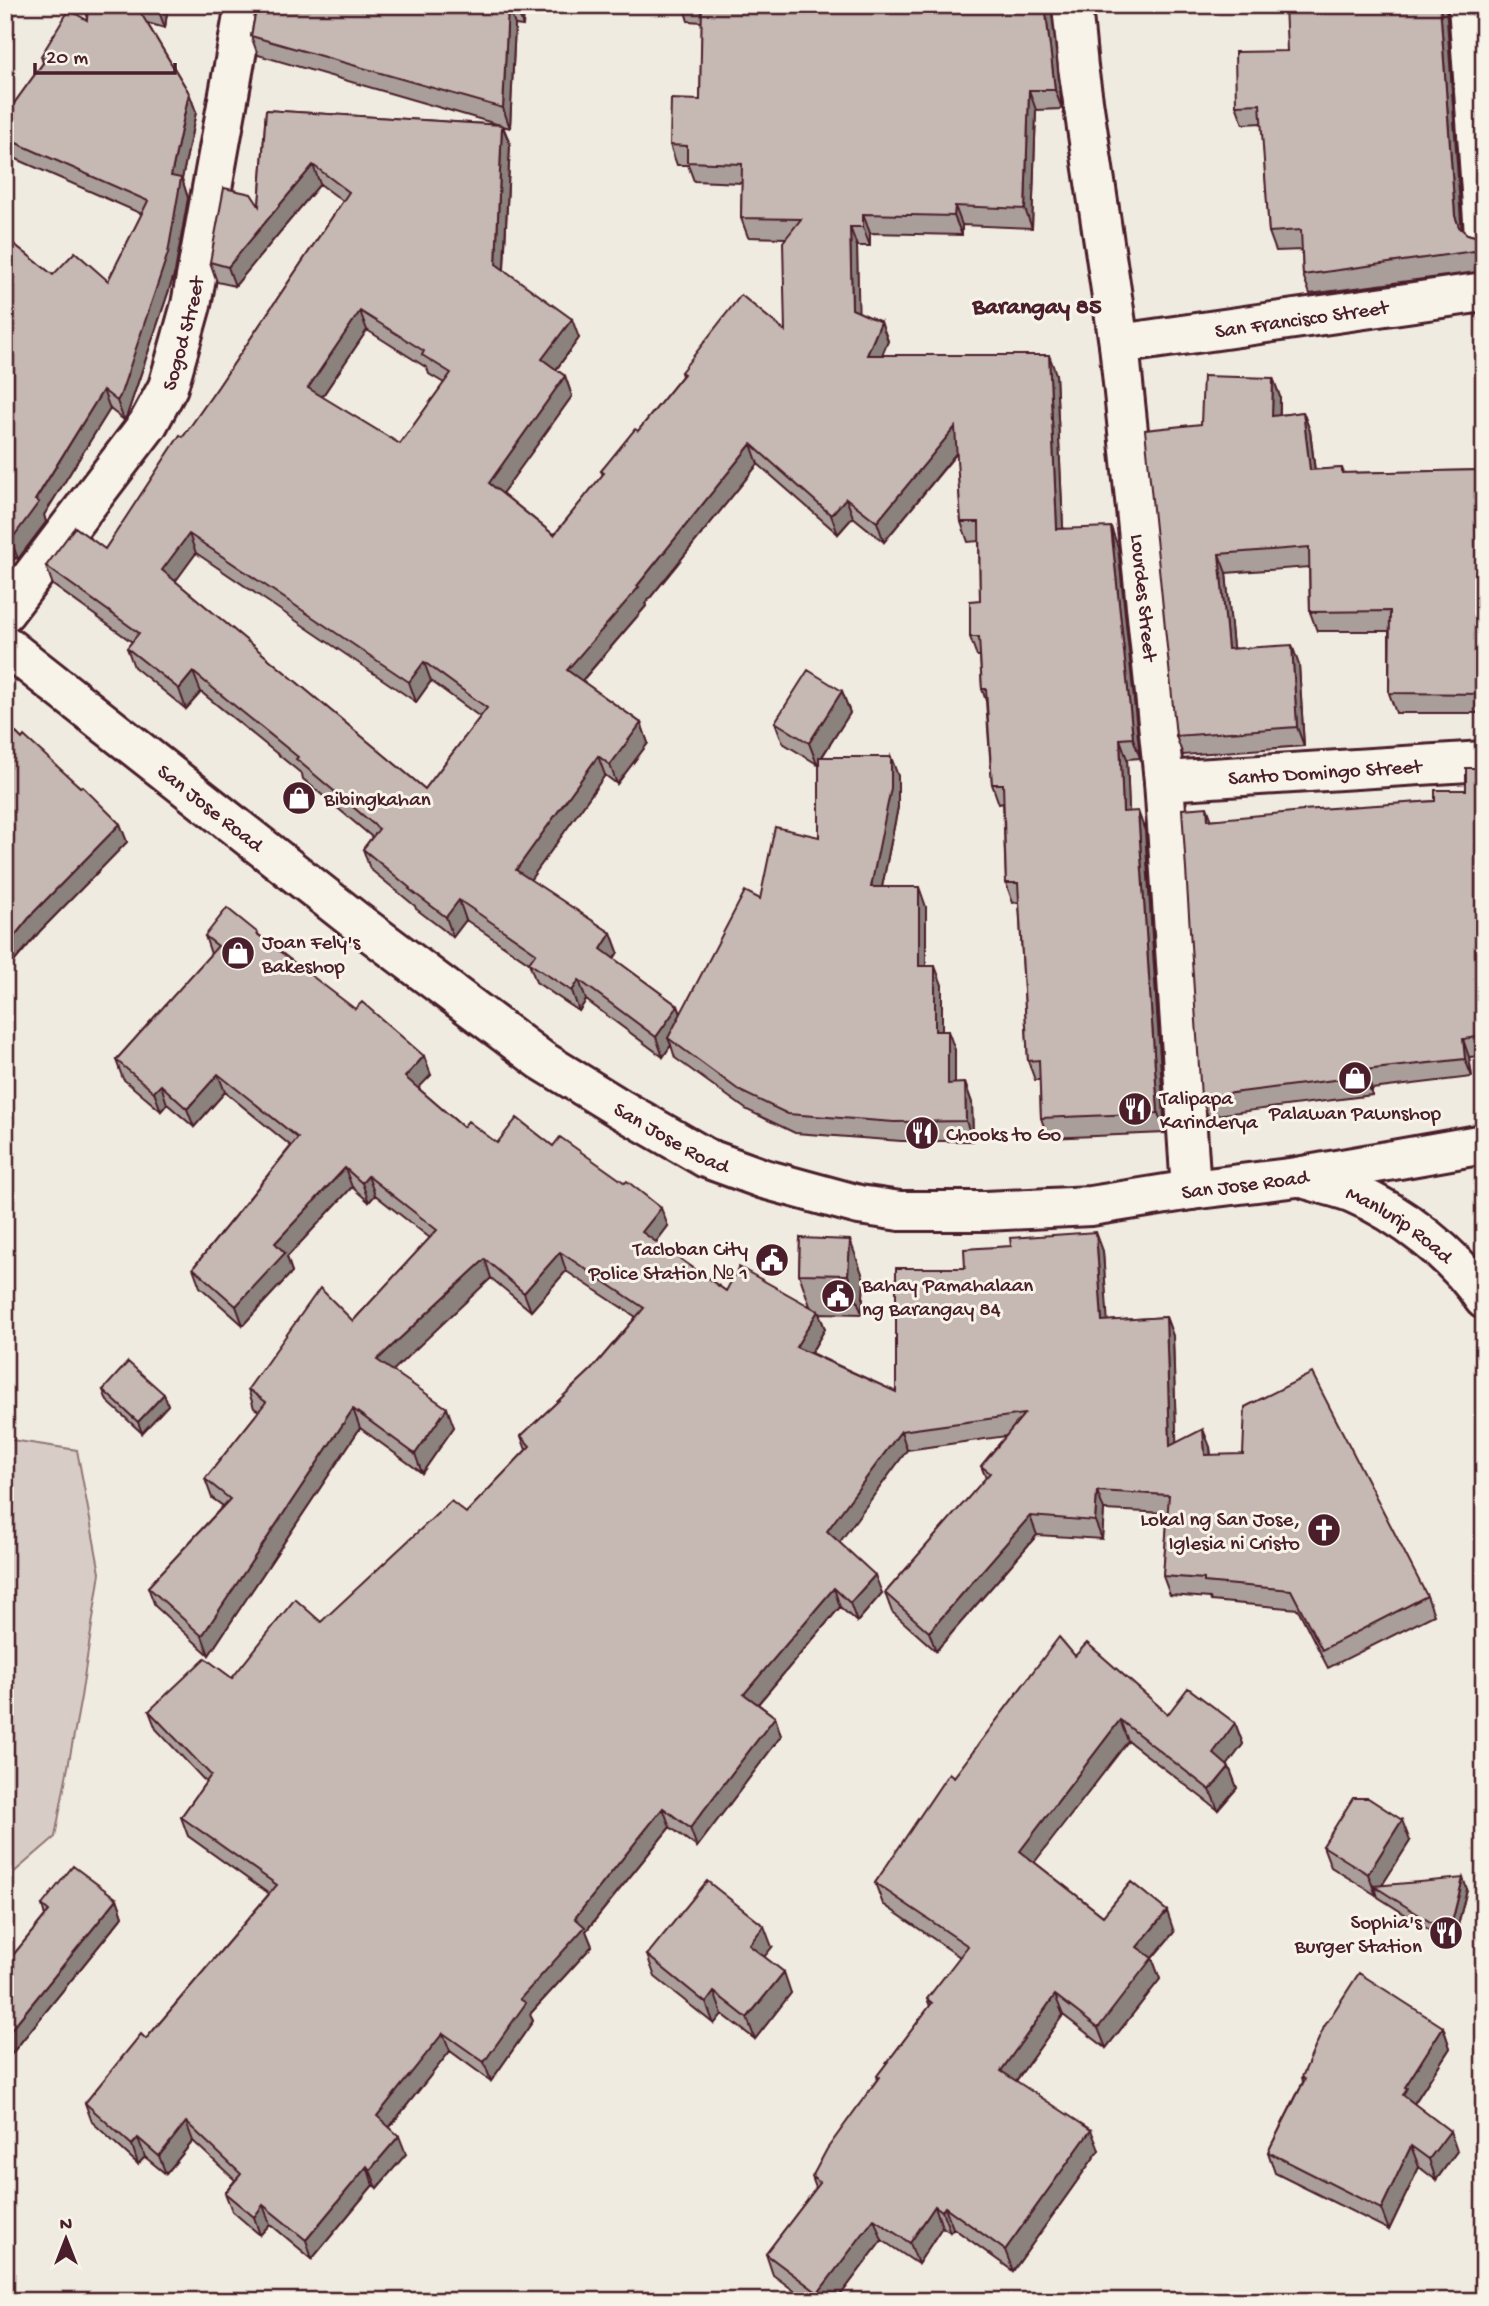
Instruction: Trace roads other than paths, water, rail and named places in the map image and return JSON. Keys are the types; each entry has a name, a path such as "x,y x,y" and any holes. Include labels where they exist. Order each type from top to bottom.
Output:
{"street":[{"name":"Sogod Street","path":"5,612 148,424 168,387 191,305 245,5"},
{"name":"Lourdes Street","path":"1072,5 1078,67 1119,344 1164,780 1191,1190"},
{"path":"1468,5 1484,233"},
{"name":"San Francisco Street","path":"1119,344 1484,292"},
{"name":"San Jose Road","path":"5,645 357,922 541,1059 706,1158 764,1179 859,1205 901,1211 985,1211 1091,1206 1297,1177 1484,1144"},
{"name":"Santo Domingo Street","path":"1164,780 1484,761"},
{"name":"Manlurip Road","path":"1297,1177 1353,1193 1402,1220 1447,1256 1484,1299"}],"place":[{"name":"Bibingkahan","path":"299,798"},
{"name":"Joan Fely's Bakeshop","path":"238,953"},
{"name":"Palawan Pawnshop","path":"1355,1078"},
{"name":"Talipapa Karinderya","path":"1135,1109"},
{"name":"Chooks to Go","path":"922,1133"},
{"name":"Tacloban City Police Station № 1","path":"772,1260"},
{"name":"Bahay Pamahalaan ng Barangay 84","path":"838,1296"},
{"name":"Lokal ng San Jose, Iglesia ni Cristo","path":"1324,1530"},
{"name":"Sophia's Burger Station","path":"1446,1933"}],"district":[{"name":"Barangay 85","path":"1037,305"}]}
